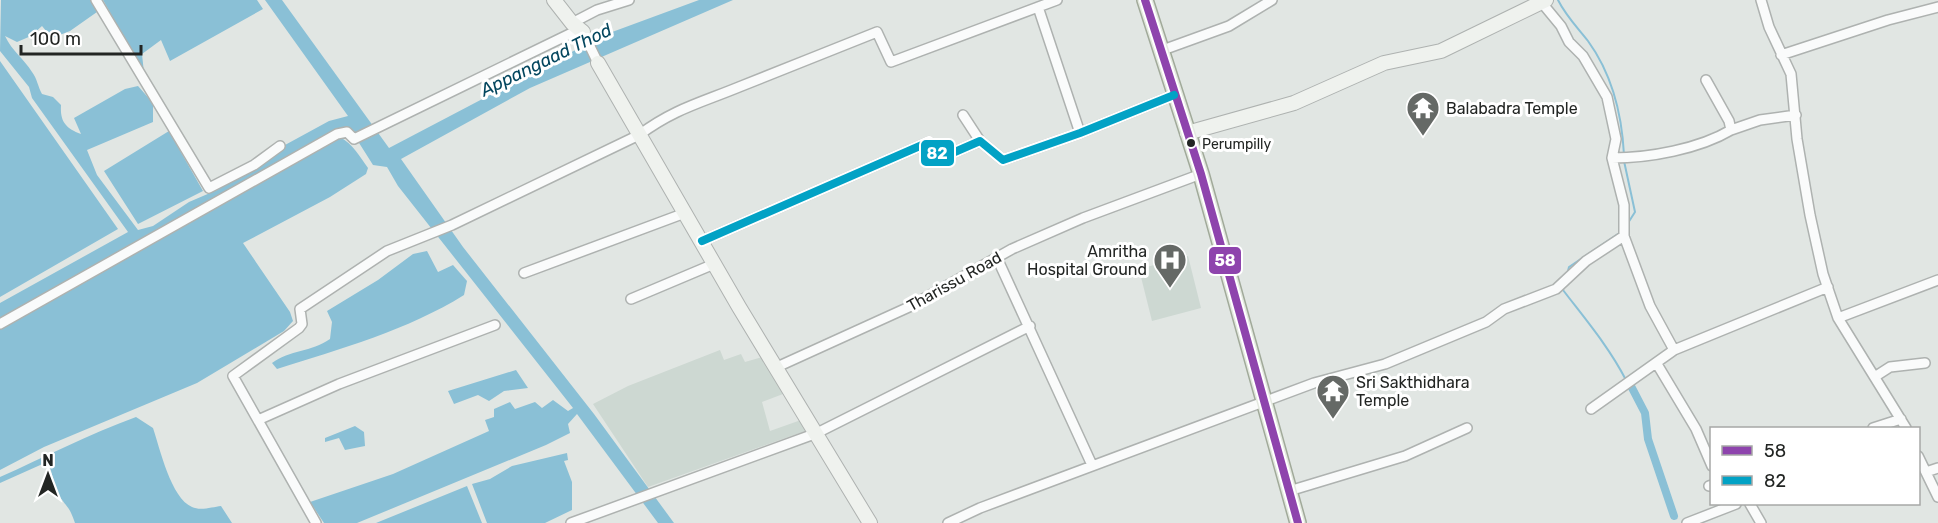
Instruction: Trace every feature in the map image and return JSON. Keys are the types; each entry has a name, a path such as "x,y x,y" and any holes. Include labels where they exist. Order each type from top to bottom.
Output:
{"main road":[{"path":"1145,0 1201,174 1262,401 1298,523"}],"street":[{"path":"96,0 209,188 254,165 280,146"},
{"path":"554,0 578,28 714,264 870,523"},
{"path":"0,324 337,134 347,132 354,140 578,28 597,10 629,0"},
{"path":"316,523 233,376 300,328 302,324 300,309 387,251 452,225 639,135 664,116 690,104 877,32 891,62 1057,0"},
{"path":"1160,51 1229,26 1272,0"},
{"path":"1761,0 1781,55 1791,74 1797,139 1810,215 1838,318 1876,376 1905,427"},
{"path":"1187,133 1294,103 1384,63 1441,51 1544,2 1569,42 1583,56 1607,97 1620,158 1624,236 1650,306 1674,350"},
{"path":"1038,7 1080,133"},
{"path":"1781,55 1888,20 1938,8"},
{"path":"1706,80 1729,121 1731,130"},
{"path":"963,115 980,141 1003,160 1080,133 1174,95"},
{"path":"1620,158 1654,155 1712,141 1731,130 1760,120 1796,115"},
{"path":"702,241 929,142 941,159 980,141"},
{"name":"Tharissu Road","path":"777,367 909,307 997,258 1083,218 1201,174"},
{"path":"524,273 685,213"},
{"path":"948,523 1092,465 1262,401 1314,383 1385,363 1486,322 1504,309 1558,286 1624,236"},
{"path":"997,258 1092,465"},
{"path":"631,299 714,264"},
{"path":"1838,318 1938,280"},
{"path":"1591,409 1674,350 1828,287"},
{"path":"258,420 339,384 495,325"},
{"path":"571,523 817,433 1030,326"},
{"path":"1657,363 1696,429 1710,461"},
{"path":"1876,376 1890,367 1925,363"},
{"path":"1879,427 1902,419"},
{"path":"1289,491 1405,456 1467,428"},
{"path":"1920,460 1938,497"},
{"path":"1926,472 1938,468"},
{"path":"1687,523 1731,505"},
{"path":"1751,505 1761,523"}],"shaded area":[{"name":"Amritha Hospital Ground","path":"1188,256 1201,308 1152,321 1139,269"},
{"path":"720,350 724,360 741,354 745,362 766,356 783,394 762,402 770,431 801,420 805,431 648,487 593,404 628,386"}],"water":[{"path":"1,0 93,0 97,12 70,31 52,38 42,26 31,36 17,42 5,36 34,74 42,94 53,97 61,105 61,115 65,123 76,132 81,134 74,118 125,89 138,86 153,103 153,122 87,150 97,175 138,230 153,226 189,202 217,190 273,156 285,145 329,121 348,116 265,0 282,0 389,148 604,35 699,0 733,0 530,88 401,159 463,247 594,414 674,523 658,523 577,414 568,424 570,433 546,445 357,523 324,523 310,502 393,474 489,431 485,420 494,417 494,409 510,402 515,409 535,402 542,408 553,400 568,411 573,408 398,186 387,167 373,165 349,127 0,321 0,303 128,232 32,98 29,87 0,51"},
{"path":"103,0 257,0 263,9 170,61 161,40 142,54 144,73"},
{"path":"0,61 118,229 0,297"},
{"path":"169,131 203,191 138,224 104,171"},
{"path":"340,137 352,147 368,168 366,174 330,197 243,243 290,312 293,321 284,331 197,383 44,447 0,470 0,327"},
{"path":"427,251 438,272 453,265 467,281 464,295 420,319 373,338 277,369 272,363 330,339 332,322 327,311 378,280 413,254"},
{"path":"516,370 528,388 504,391 489,401 478,395 454,404 448,391"},
{"path":"136,417 153,428 172,484 185,502 199,509 221,506 232,523 75,523 56,490 47,462 0,483 0,477"},
{"path":"355,426 364,432 365,446 345,450 339,438 325,442 325,438"},
{"path":"567,453 568,460 564,461 572,482 572,510 545,523 487,523 472,484 490,479 512,466"},
{"path":"467,486 482,523 376,523"}],"waterway":[{"path":"1558,0 1588,41 1609,81 1618,110 1624,155"},
{"path":"1624,161 1635,212 1628,223"},
{"path":"1567,275 1569,267 1621,232"},
{"path":"1564,287 1563,290 1605,345 1626,380"},
{"path":"1631,386 1645,413 1648,439 1674,516"}],"transit line":[{"name":"58","path":"1145,0 1201,174 1298,523"},
{"name":"82","path":"702,241 929,142 941,158 980,141 1003,160 1080,133 1174,95"}],"place":[{"name":"Balabadra Temple","path":"1423,137"},
{"name":"Perumpilly","path":"1191,143"},
{"name":"Amritha Hospital Ground","path":"1170,289"},
{"name":"Sri Sakthidhara Temple","path":"1333,420"}],"water label":[{"name":"Appangaad Thod","path":"546,60"}]}
